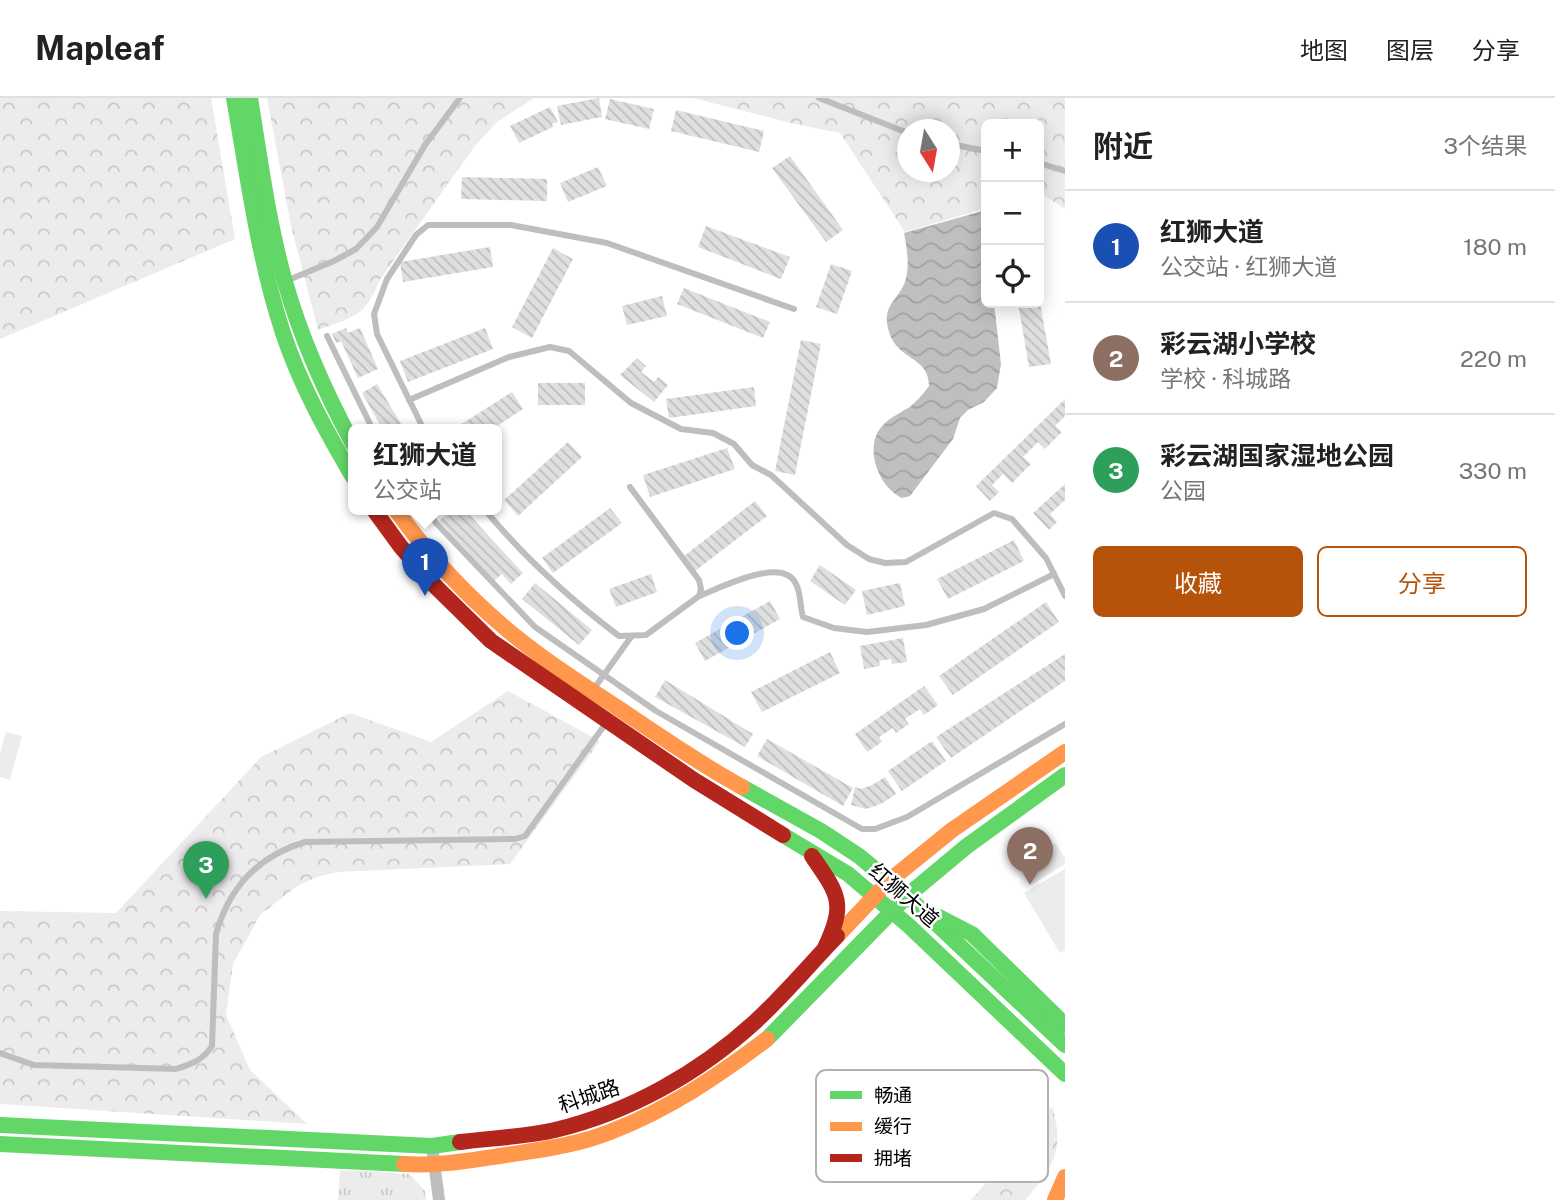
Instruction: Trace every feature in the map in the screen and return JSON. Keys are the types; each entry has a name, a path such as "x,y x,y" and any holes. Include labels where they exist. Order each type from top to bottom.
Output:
{"main road":[{"path":"234,98 259,240 275,307 284,336 307,389 348,467"},
{"path":"250,98 285,282 310,356 348,435"},
{"name":"红狮大道","path":"378,515 401,547 468,621 514,659 695,780 848,874 892,910 1065,1074"},
{"name":"红狮大道","path":"400,515 436,561 482,608 526,644 700,764 821,831 859,856 890,881 1065,1045"},
{"name":"科城路","path":"0,1125 432,1146 554,1130 602,1116 652,1095 705,1062 756,1021 890,881 952,830 1065,752"},
{"name":"科城路","path":"0,1144 435,1166 557,1147 609,1133 659,1111 715,1078 769,1038 906,896 967,846 1065,775"},
{"path":"806,847 837,896 838,923 825,948"},
{"path":"919,908 972,934 1065,1025"},
{"path":"908,925 939,969 1048,1070"},
{"path":"1048,1070 1065,1091"},
{"path":"1056,1200 1065,1177"},
{"path":"1056,1200 1065,1191"}],"street":[{"path":"432,1146 439,1200"}],"lane":[{"path":"285,282 334,261 363,242 377,227 425,145 460,98"},
{"path":"819,98 897,129"},
{"path":"960,146 981,150"},
{"path":"1044,165 1065,171"},
{"path":"421,424 377,334 374,314 387,279 416,235 428,225 511,225 607,243 794,309"},
{"path":"327,336 370,424"},
{"path":"409,400 509,357 550,347 569,351 631,403 681,429 713,433 734,444 752,465 771,475 847,545 869,559 885,563 906,562 994,513 1012,519 1046,558 1065,596"},
{"path":"630,486 699,580 699,596"},
{"path":"430,515 535,627 656,711 862,829 875,829 907,817 1065,724"},
{"path":"489,515 516,548 588,613 619,636 646,635 699,596 770,571 784,572 796,583 803,617 834,628 867,632 926,625 984,608 1054,574"},
{"path":"592,691 631,637"},
{"path":"0,1053 34,1065 176,1069 194,1063 206,1056 212,1046 216,934 221,917 240,883 254,869 287,848 323,840 515,839 526,836 607,722"}],"green space":[{"path":"0,98 211,98 235,239 0,339"},
{"path":"267,98 534,98 497,122 474,147 379,281 363,309 349,318 318,330 291,226"},
{"path":"693,98 1065,98 1065,209 1044,195 1044,119 981,119 981,209 905,232 840,133"},
{"path":"508,691 600,741 510,864 337,872 317,877 297,886 260,915 233,964 226,1015 250,1070 307,1124 0,1104 0,911 116,913 261,757 350,713 431,742"},
{"path":"6,732 22,736 10,780 0,777 0,753"},
{"path":"1055,843 1065,858 1065,864 1033,884 1020,864"},
{"path":"1065,869 1065,950 1060,953 1024,893"},
{"path":"1052,1106 1056,1121 1057,1146 1048,1171 1048,1111"},
{"path":"340,1170 409,1174 425,1191 426,1200 338,1200"},
{"path":"987,1182 1040,1182 1025,1200 971,1200"}],"water":[{"path":"981,211 981,308 995,308 1001,364 997,388 984,402 968,410 960,418 953,439 910,496 902,498 893,493 880,475 874,443 884,424 911,406 929,386 924,369 893,341 887,323 888,310 907,276 908,258 904,233"}],"building":[{"path":"599,98 602,117 561,125 557,106"},
{"path":"610,99 654,109 649,129 605,119"},
{"path":"550,107 558,122 519,143 510,126"},
{"path":"676,110 764,131 759,152 671,131"},
{"path":"790,156 843,230 826,242 772,168"},
{"path":"598,167 607,186 568,202 560,183"},
{"path":"462,177 547,179 547,201 461,199"},
{"path":"706,226 790,257 781,279 698,247"},
{"path":"490,247 493,267 403,282 400,262"},
{"path":"553,248 573,259 532,338 512,327"},
{"path":"831,264 852,271 837,314 816,307"},
{"path":"684,288 770,322 763,338 677,304"},
{"path":"662,296 667,316 627,325 622,306"},
{"path":"1019,308 1041,308 1051,364 1029,367"},
{"path":"346,328 348,333 360,328 378,369 358,378 341,341 336,343 332,334"},
{"path":"485,328 493,349 408,382 400,361"},
{"path":"801,340 821,344 795,475 775,471"},
{"path":"637,358 646,366 641,372 654,382 658,377 668,385 654,402 620,375"},
{"path":"538,383 585,383 585,405 538,405"},
{"path":"377,384 401,424 380,424 362,393"},
{"path":"754,387 756,406 669,418 666,399"},
{"path":"512,392 523,409 500,424 461,424"},
{"path":"1065,399 1065,416 1055,426 1062,432 1045,449 1038,442 1023,457 1031,464 1012,483 1003,474 992,485 999,492 990,501 976,486"},
{"path":"568,442 582,457 518,516 504,500"},
{"path":"727,448 735,469 650,497 643,475"},
{"path":"1065,484 1065,500 1050,514 1057,522 1049,530 1033,513"},
{"path":"755,501 767,516 695,571 684,556"},
{"path":"610,508 622,523 553,573 542,558"},
{"path":"445,515 470,515 523,573 511,584 502,574 494,581 439,521"},
{"path":"1014,540 1024,561 948,599 937,579"},
{"path":"820,565 856,590 845,605 810,581"},
{"path":"651,574 657,592 616,607 609,589"},
{"path":"535,583 592,630 579,645 522,599"},
{"path":"900,583 905,606 867,615 862,591"},
{"path":"770,601 780,619 705,661 695,643"},
{"path":"1046,602 1059,622 953,695 939,676"},
{"path":"903,638 907,662 892,664 891,659 879,661 880,666 864,669 860,646"},
{"path":"830,652 840,673 762,712 751,692"},
{"path":"1065,654 1065,681 951,758 936,737"},
{"path":"665,680 753,734 745,747 655,697"},
{"path":"924,686 938,705 924,715 920,709 905,719 909,724 896,733 893,728 879,737 882,742 867,752 855,734"},
{"path":"767,739 853,788 843,806 757,756"},
{"path":"932,741 946,761 902,791 888,771"},
{"path":"885,777 896,794 881,804 866,809 851,805 855,787 861,789"}],"traffic: fast":[{"path":"234,98 260,246 274,304 297,371 348,468"},
{"path":"250,98 269,213 285,282 314,364 348,434"},
{"path":"767,1039 907,896 967,846 1065,775"},
{"path":"742,787 821,831 859,856 907,896 1065,1045"},
{"path":"783,835 848,874 908,925 1065,1074"},
{"path":"939,917 972,934 1065,1025"},
{"path":"0,1125 432,1146 460,1142"},
{"path":"0,1144 404,1164"}],"traffic: slow":[{"path":"400,515 446,572 518,638 666,740 742,787"},
{"path":"837,936 889,881 952,830 1065,752"},
{"path":"404,1164 476,1160 556,1147 597,1137 672,1103 767,1039"},
{"path":"1055,1200 1065,1177"}],"traffic: jam":[{"path":"378,515 435,586 491,641 694,780 783,835"},
{"path":"812,856 834,890 836,900 836,920 825,948"},
{"path":"460,1142 555,1130 610,1113 662,1088 711,1057 756,1021 837,936"}],"place":[{"name":"红狮大道","path":"425,596"},
{"name":"彩云湖小学校","path":"1030,885"},
{"name":"彩云湖国家湿地公园","path":"206,899"}]}
